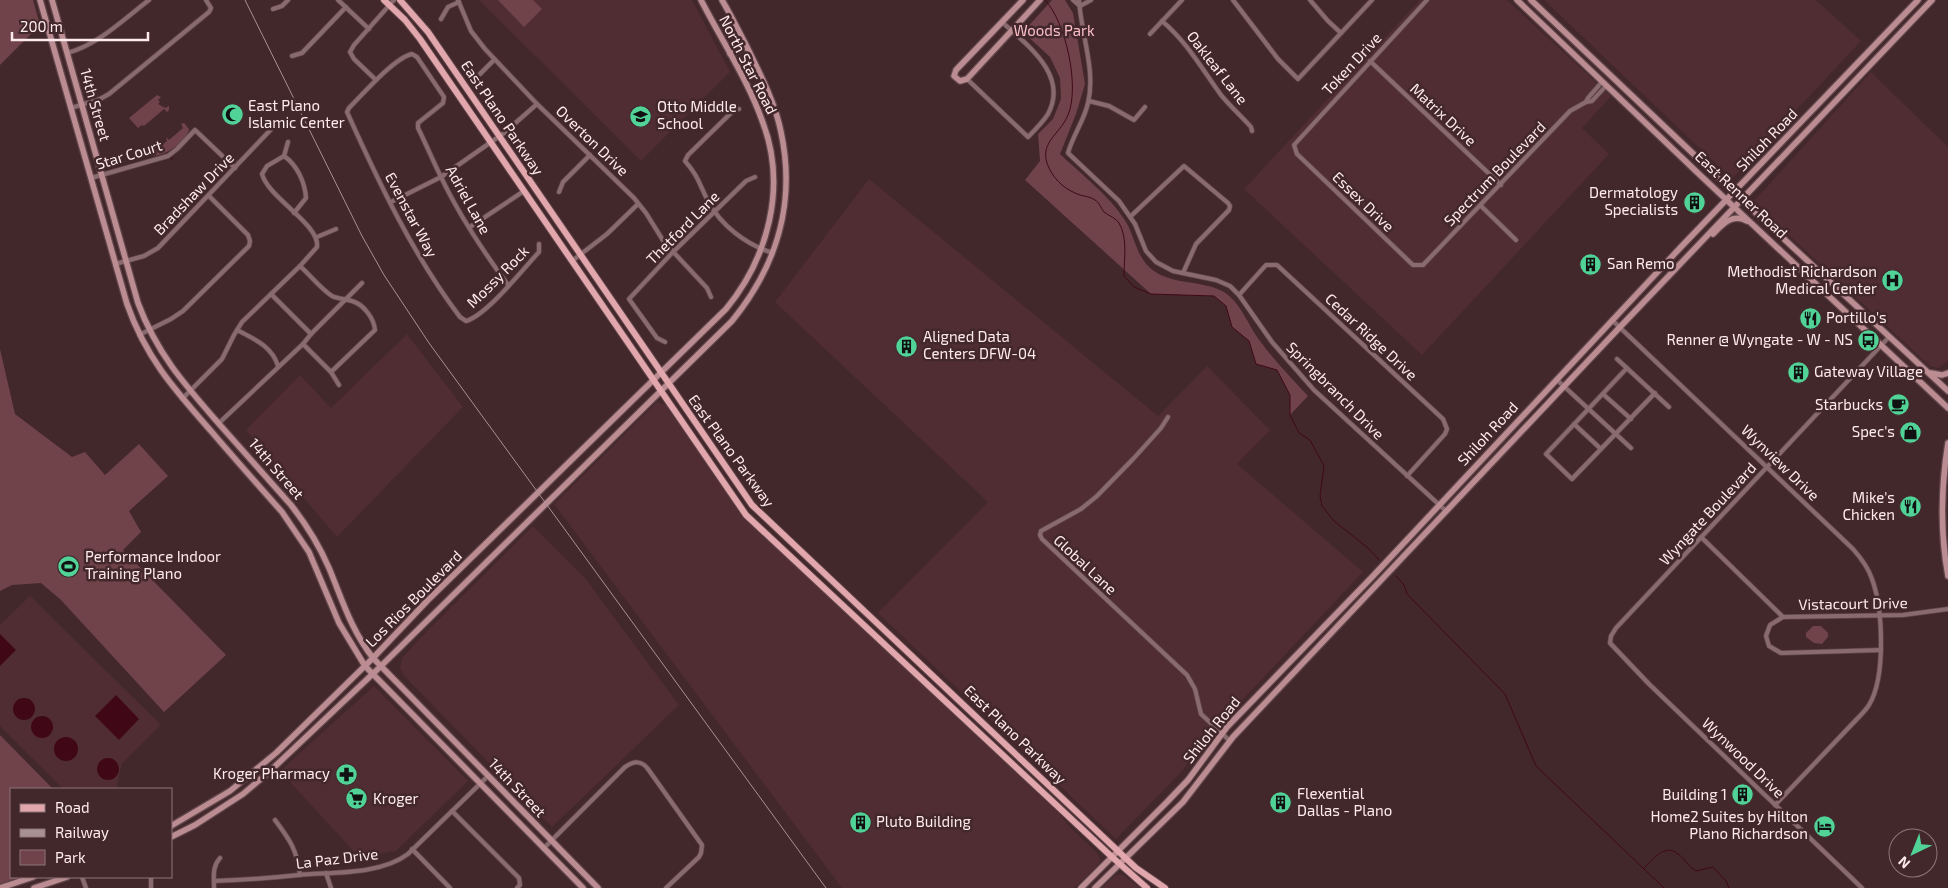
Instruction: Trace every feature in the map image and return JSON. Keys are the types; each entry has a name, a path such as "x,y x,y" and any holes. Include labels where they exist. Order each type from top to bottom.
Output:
{"main road":[{"name":"East Plano Parkway","path":"384,0 392,3 420,39 746,515 1034,785 1147,888"},
{"name":"East Plano Parkway","path":"400,0 423,26 752,505 1136,868 1165,888"},
{"name":"North Star Road","path":"661,373 732,302 748,280 762,250 768,231 772,200 773,161 764,125 759,111 701,0"},
{"name":"North Star Road","path":"660,390 741,309 762,278 773,254 784,207 786,160 781,131 764,83 722,0"},
{"path":"1023,0 956,70 954,76 956,80 963,81 967,79 1040,0"},
{"name":"East Renner Road","path":"1517,0 1726,200 1948,408"},
{"name":"East Renner Road","path":"1531,0 1742,200 1948,391"},
{"name":"Shiloh Road","path":"1081,888 1188,780 1221,734 1668,261 1918,0"},
{"name":"Shiloh Road","path":"1095,888 1183,802 1230,741 1692,250 1932,0"},
{"name":"14th Street","path":"52,2 138,303 149,330 168,362 190,391 291,505 316,542 352,625 373,658 598,888"},
{"path":"41,3 52,2"},
{"name":"14th Street","path":"41,3 127,304 139,335 159,370 182,399 282,512 304,543 322,580 339,623 371,674 583,888"},
{"path":"730,54 746,47"},
{"path":"1870,50 1875,59"},
{"path":"1605,83 1612,76"},
{"path":"1784,140 1792,146"},
{"path":"1692,250 1698,249 1727,220 1744,219 1750,222"},
{"path":"1792,261 1801,262 1805,259"},
{"path":"1668,261 1676,268"},
{"path":"1815,283 1820,280 1831,283"},
{"path":"732,302 741,309"},
{"path":"614,322 622,317"},
{"path":"1927,372 1942,375 1948,373"},
{"name":"Los Rios Boulevard","path":"172,825 230,791 276,753 661,373"},
{"name":"Los Rios Boulevard","path":"172,836 195,825 243,794 281,761 660,390"},
{"path":"1506,433 1513,440"},
{"path":"591,440 600,450"},
{"path":"1948,447 1942,494 1942,523 1948,576"},
{"path":"711,466 720,460"},
{"path":"245,470 254,463"},
{"path":"282,512 291,505"},
{"path":"758,528 766,520"},
{"path":"478,552 487,561"},
{"path":"817,582 824,574"},
{"path":"322,580 332,576"},
{"path":"1354,595 1362,601"},
{"path":"433,596 443,604"},
{"path":"877,638 885,629"},
{"path":"1273,679 1282,687"},
{"path":"311,718 319,725"},
{"path":"432,735 439,727"},
{"path":"985,739 992,731"},
{"path":"276,753 281,761"},
{"path":"1034,785 1041,778"},
{"path":"0,888 30,878"},
{"path":"34,888 64,878"}],"street":[{"path":"67,53 77,51 93,43 149,0"},
{"path":"71,108 109,94 209,12 211,8 206,0"},
{"path":"273,9 282,6 288,0"},
{"path":"338,0 369,29"},
{"path":"1073,0 1080,6 1092,0"},
{"name":"Springbranch Drive","path":"1079,0 1090,83 1089,101 1084,119 1068,153 1105,187 1131,216 1150,257 1162,266 1224,283 1239,295 1272,342 1297,372 1348,423 1446,511"},
{"path":"1150,34 1182,0"},
{"path":"1233,0 1278,59 1298,79 1372,0"},
{"path":"1310,0 1328,21 1341,32"},
{"name":"Token Drive","path":"1294,145 1427,0"},
{"path":"441,19 448,8 458,1"},
{"name":"Overton Drive","path":"458,1 471,31 494,60 638,204 646,213 656,233 672,253 707,288 711,298"},
{"path":"376,80 354,59 350,52 354,45 392,3"},
{"path":"292,56 302,53 346,8"},
{"name":"Oakleaf Lane","path":"1162,21 1189,48 1222,96 1251,126 1252,131"},
{"path":"967,79 1028,137 1048,114 1053,99 1051,76 1044,63 1002,22"},
{"name":"Adriel Lane","path":"376,80 396,62 412,54 417,57 444,97 443,103 418,123 418,128 441,177 470,227 508,284"},
{"path":"480,74 494,60"},
{"name":"Matrix Drive","path":"1370,61 1501,185"},
{"name":"Evenstar Way","path":"376,80 347,112 422,262 460,317 466,321"},
{"name":"Spectrum Boulevard","path":"1423,265 1570,111 1586,102 1601,83 1605,83"},
{"path":"1089,101 1109,106 1134,120 1145,107"},
{"path":"391,202 441,177 500,137 537,104"},
{"path":"739,109 732,112 688,155 685,161 696,173 715,212 741,239 773,254"},
{"name":"Bradshaw Drive","path":"115,264 144,256 158,248 278,122"},
{"name":"Star Court","path":"91,178 168,156 178,149 195,130 234,168"},
{"path":"182,399 222,359 242,322 317,247 317,238 266,185 262,174 267,166 284,156 288,142"},
{"name":"Essex Drive","path":"1294,145 1297,154 1410,263 1417,266 1423,265"},
{"path":"559,192 563,182 590,155"},
{"path":"284,156 294,166 306,190 306,198 294,213"},
{"path":"1131,216 1184,166 1228,203 1230,208 1196,244 1183,273"},
{"name":"Thetford Lane","path":"665,342 657,338 629,299 672,253 746,181 755,177"},
{"path":"470,227 524,191"},
{"path":"139,335 172,319 183,311 250,246 248,235 209,196"},
{"path":"572,261 607,234 638,204"},
{"path":"1481,206 1516,240"},
{"path":"317,238 336,229"},
{"name":"Mossy Rock","path":"466,321 472,319 486,308 539,252 539,244"},
{"name":"Cedar Ridge Drive","path":"1239,295 1266,265 1277,265 1442,419 1447,429 1445,434 1407,476"},
{"path":"300,266 333,296 353,301 362,307 373,320 374,330 331,372"},
{"path":"219,423 303,344 362,282"},
{"path":"271,294 311,334"},
{"name":"Wynview Drive","path":"1612,320 1853,549 1865,563 1874,584 1879,616 1881,650 1879,677 1869,705 1775,805"},
{"path":"237,330 262,343 275,356 278,366"},
{"name":"Wyngate Boulevard","path":"1610,643 1611,636 1616,628 1889,337"},
{"path":"303,344 331,372 339,385"},
{"path":"1617,359 1669,407"},
{"path":"1627,368 1546,454 1572,479 1655,394"},
{"path":"1556,379 1631,448"},
{"path":"1603,394 1630,419"},
{"name":"Global Lane","path":"1168,417 1161,428 1097,496 1081,510 1041,531 1040,535 1042,539 1187,675 1195,688 1201,714 1230,741"},
{"path":"1574,424 1601,449"},
{"name":"Vistacourt Drive","path":"1701,537 1783,616 1903,615 1948,609"},
{"path":"1783,616 1770,625 1766,636 1769,646 1781,653 1881,650"},
{"name":"Wynwood Drive","path":"1610,643 1649,684 1862,888"},
{"path":"544,848 625,767 631,763 638,762 644,764 648,769 702,845 701,853 698,857 666,888"},
{"name":"La Paz Drive","path":"214,882 326,873 390,864 400,860 488,776"},
{"path":"452,810 520,881 520,885 517,888"},
{"path":"275,820 291,841 296,852 300,875"},
{"path":"412,849 450,888"},
{"path":"214,888 213,871 220,858"},
{"path":"326,873 331,888"}],"shaded area":[{"name":"Otto Middle School","path":"479,0 692,0 730,72 641,161"},
{"path":"1420,0 1507,0 1611,96 1582,128 1609,154 1422,355 1244,189"},
{"path":"1544,0 1816,0 1861,41 1732,179"},
{"name":"Methodist Richardson Medical Center","path":"1871,72 1948,147 1948,361 1939,368 1930,366 1753,202"},
{"path":"869,179 1158,416 1207,366 1270,430 1237,464 1363,572 1201,744 1182,771 1116,839 878,613 988,502 775,302"},
{"path":"407,334 463,407 337,537 246,430 300,375 331,408"},
{"path":"657,402 666,405 742,514 752,525 1057,811 1071,828 1097,853 1101,860 1074,888 842,888 554,504"},
{"path":"533,526 585,578 679,705 552,827 404,676 400,668 402,658 429,629"},
{"path":"30,596 161,725 122,763 116,788 62,788 0,726 0,625"},
{"path":"0,634 16,650 0,666"},
{"path":"374,686 468,781 396,851 358,856 280,771"},
{"path":"116,695 139,719 119,740 95,716"},
{"path":"24,698 32,701 35,709 32,717 24,720 16,717 13,709 16,701"},
{"path":"38,716 46,716 53,723 53,731 46,738 38,738 31,731 31,723"},
{"path":"66,737 75,740 78,749 75,758 66,761 57,758 54,749 57,740"},
{"path":"108,758 116,761 119,769 116,777 108,780 100,777 97,769 100,761"},
{"path":"1122,874 1140,888 1102,888 1116,875"}],"green space":[{"path":"0,0 33,0 40,25 0,65"},
{"path":"498,0 533,0 542,9 524,27"},
{"name":"Woods Park","path":"1052,0 1065,0 1073,13 1085,84 1076,114 1060,154 1112,203 1126,222 1143,260 1148,266 1162,275 1179,281 1216,288 1224,292 1235,302 1265,348 1308,396 1290,415 1290,395 1277,370 1256,364 1249,341 1232,327 1226,306 1214,296 1151,294 1025,180 1040,161 1038,134 1053,119 1061,99 1060,78 1050,57 1023,32"},
{"path":"157,95 161,97 158,100 160,102 158,104 165,108 169,106 169,110 167,112 164,109 144,126 142,125 138,128 129,118"},
{"path":"184,123 189,129 180,143 162,154 151,155 150,148 156,150 167,141 166,137 169,140 183,128 181,124"},
{"name":"Performance Indoor Training Plano","path":"0,349 15,414 72,457 85,452 105,475 139,444 168,476 129,511 141,532 123,550 226,655 164,712 61,600 41,583 12,585 0,591"},
{"path":"1813,626 1821,626 1828,633 1828,637 1822,644 1814,643 1806,637 1806,633"},
{"path":"0,735 52,788 10,788 10,878 19,878 0,884"}],"waterway":[{"path":"1045,0 1053,10 1059,23 1065,39 1072,72 1071,103 1068,115 1051,140 1046,152 1049,168 1058,181 1066,188 1080,195 1092,198 1104,212 1119,223 1125,242 1124,276 1134,287 1151,294 1214,296 1226,306 1232,327 1249,341 1256,364 1277,370 1290,395 1290,415 1299,433 1310,440 1324,466 1320,496 1322,506 1334,521 1368,548 1379,560"},
{"path":"1396,576 1404,585 1407,594 1505,694 1536,766 1664,888"},
{"path":"1644,868 1664,851 1673,851 1696,871 1713,867 1726,881 1729,888"}],"railway":[{"path":"245,0 362,236 384,275 429,343 826,888"}],"place":[{"name":"East Plano Islamic Center","path":"232,115"},
{"name":"Otto Middle School","path":"641,116"},
{"name":"Dermatology Specialists","path":"1694,202"},
{"name":"San Remo","path":"1591,264"},
{"name":"Methodist Richardson Medical Center","path":"1893,281"},
{"name":"Portillo's","path":"1810,318"},
{"name":"Renner @ Wyngate - W - NS","path":"1869,340"},
{"name":"Aligned Data Centers DFW-04","path":"907,346"},
{"name":"Gateway Village","path":"1798,372"},
{"name":"Starbucks","path":"1899,405"},
{"name":"Spec's","path":"1911,432"},
{"name":"Mike's Chicken","path":"1911,507"},
{"name":"Performance Indoor Training Plano","path":"69,566"},
{"name":"Kroger Pharmacy","path":"346,774"},
{"name":"Building 1","path":"1743,795"},
{"name":"Kroger","path":"357,799"},
{"name":"Flexential Dallas - Plano","path":"1281,803"},
{"name":"Pluto Building","path":"860,822"},
{"name":"Home2 Suites by Hilton Plano Richardson","path":"1824,826"}]}
